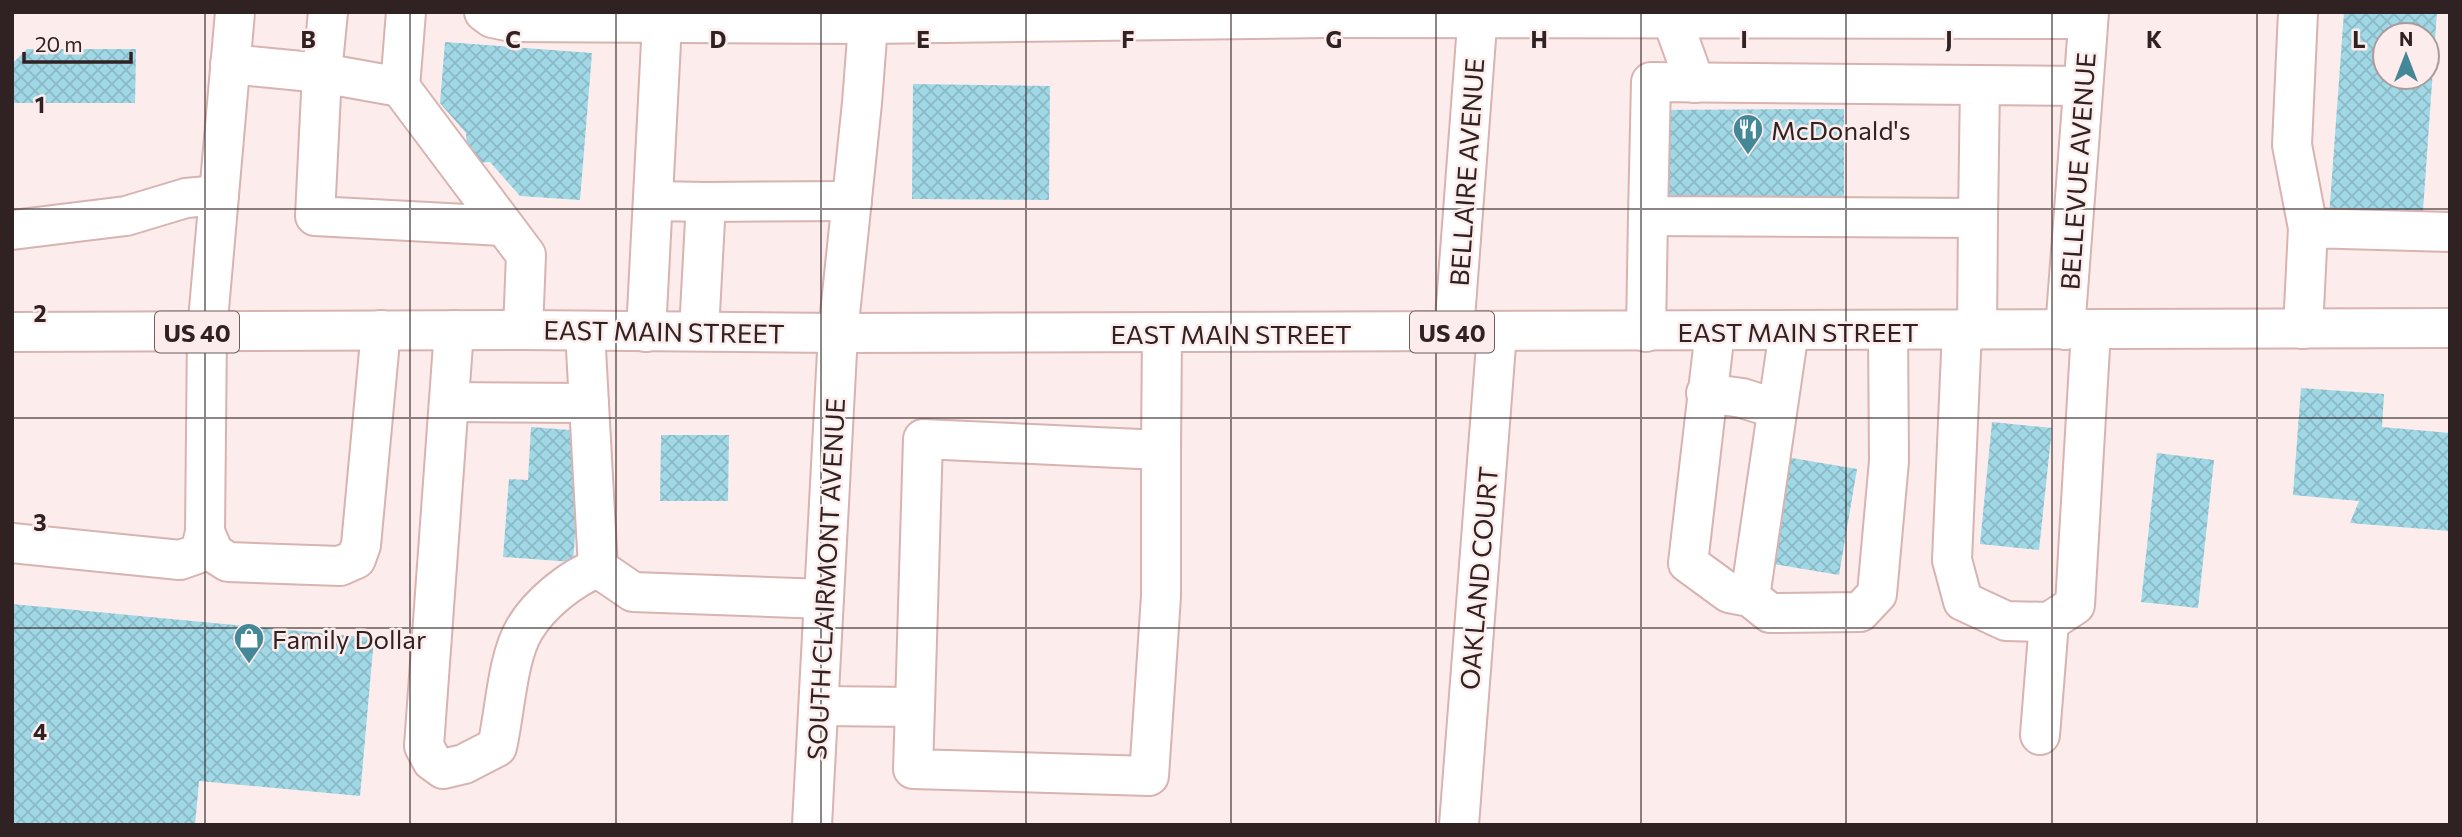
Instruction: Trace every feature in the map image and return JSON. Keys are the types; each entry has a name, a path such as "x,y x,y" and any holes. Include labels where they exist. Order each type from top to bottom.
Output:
{"main road":[{"path":"12,543 180,561 200,553 205,532 207,331 235,12"},
{"path":"328,12 322,73 315,216 503,226"},
{"path":"406,12 400,87 526,255 523,330"},
{"path":"484,12 492,18 512,22 662,23 868,18 1186,16 1478,15 1672,19 2088,15"},
{"path":"2298,12 2292,145 2308,228 2303,329"},
{"name":"BELLAIRE AVENUE","path":"1454,332 1478,15"},
{"name":"BELLEVUE AVENUE","path":"2049,622 2075,605 2083,86 2088,15"},
{"name":"SOUTH CLAIRMONT AVENUE","path":"812,825 838,333 868,18"},
{"path":"1672,19 1695,82"},
{"path":"646,331 662,23"},
{"path":"230,64 322,73 400,87"},
{"path":"1646,331 1651,82 2083,86"},
{"path":"1980,85 1978,218 1952,560 1963,601 2006,621 2049,622 2040,735"},
{"path":"12,230 125,216 186,198 219,195"},
{"path":"653,201 852,201"},
{"path":"699,331 706,202"},
{"path":"1648,216 1978,218"},
{"path":"2308,228 2450,232"},
{"name":"EAST MAIN STREET","path":"12,332 523,330 1162,333 2450,328"},
{"path":"205,532 214,553 228,562 340,566 356,559 361,545 381,330"},
{"path":"454,330 424,746 432,761 443,769 464,764 497,747 512,665 523,630 548,600 579,575 598,568"},
{"path":"1715,331 1688,563 1729,593 1750,597 1770,613 1860,612 1877,594 1889,461 1888,330"},
{"path":"585,331 598,568"},
{"path":"1750,597 1789,331"},
{"name":"OAKLAND COURT","path":"1458,825 1497,332"},
{"path":"1161,450 923,439 913,769 1149,776 1161,596 1162,333"},
{"path":"1706,393 1742,398 1777,409"},
{"path":"449,402 589,404"},
{"path":"598,568 633,592 824,599"},
{"path":"819,706 915,707"}],"building":[{"path":"2344,12 2437,12 2436,21 2371,21 2371,91 2431,91 2422,224 2329,217"},
{"path":"445,42 592,53 580,200 520,196 490,162 468,163 466,133 440,103"},
{"path":"27,49 136,49 135,103 12,103 12,64"},
{"path":"913,84 1050,86 1049,200 912,199"},
{"name":"McDonald's","path":"1844,109 1844,202 1652,204 1651,110"},
{"path":"2301,388 2384,394 2382,427 2450,433 2450,531 2350,523 2359,501 2293,495"},
{"path":"1992,422 2052,428 2039,550 1980,544"},
{"path":"531,427 583,431 573,562 503,557 509,479 528,480"},
{"path":"661,435 729,435 728,501 660,501"},
{"path":"2157,453 2214,460 2198,608 2141,602"},
{"path":"1786,457 1857,469 1839,575 1767,563"},
{"path":"12,604 374,638 360,796 199,781 195,825 12,825"}],"place":[{"name":"McDonald's","path":"1748,156"},
{"name":"Family Dollar","path":"249,665"}]}
